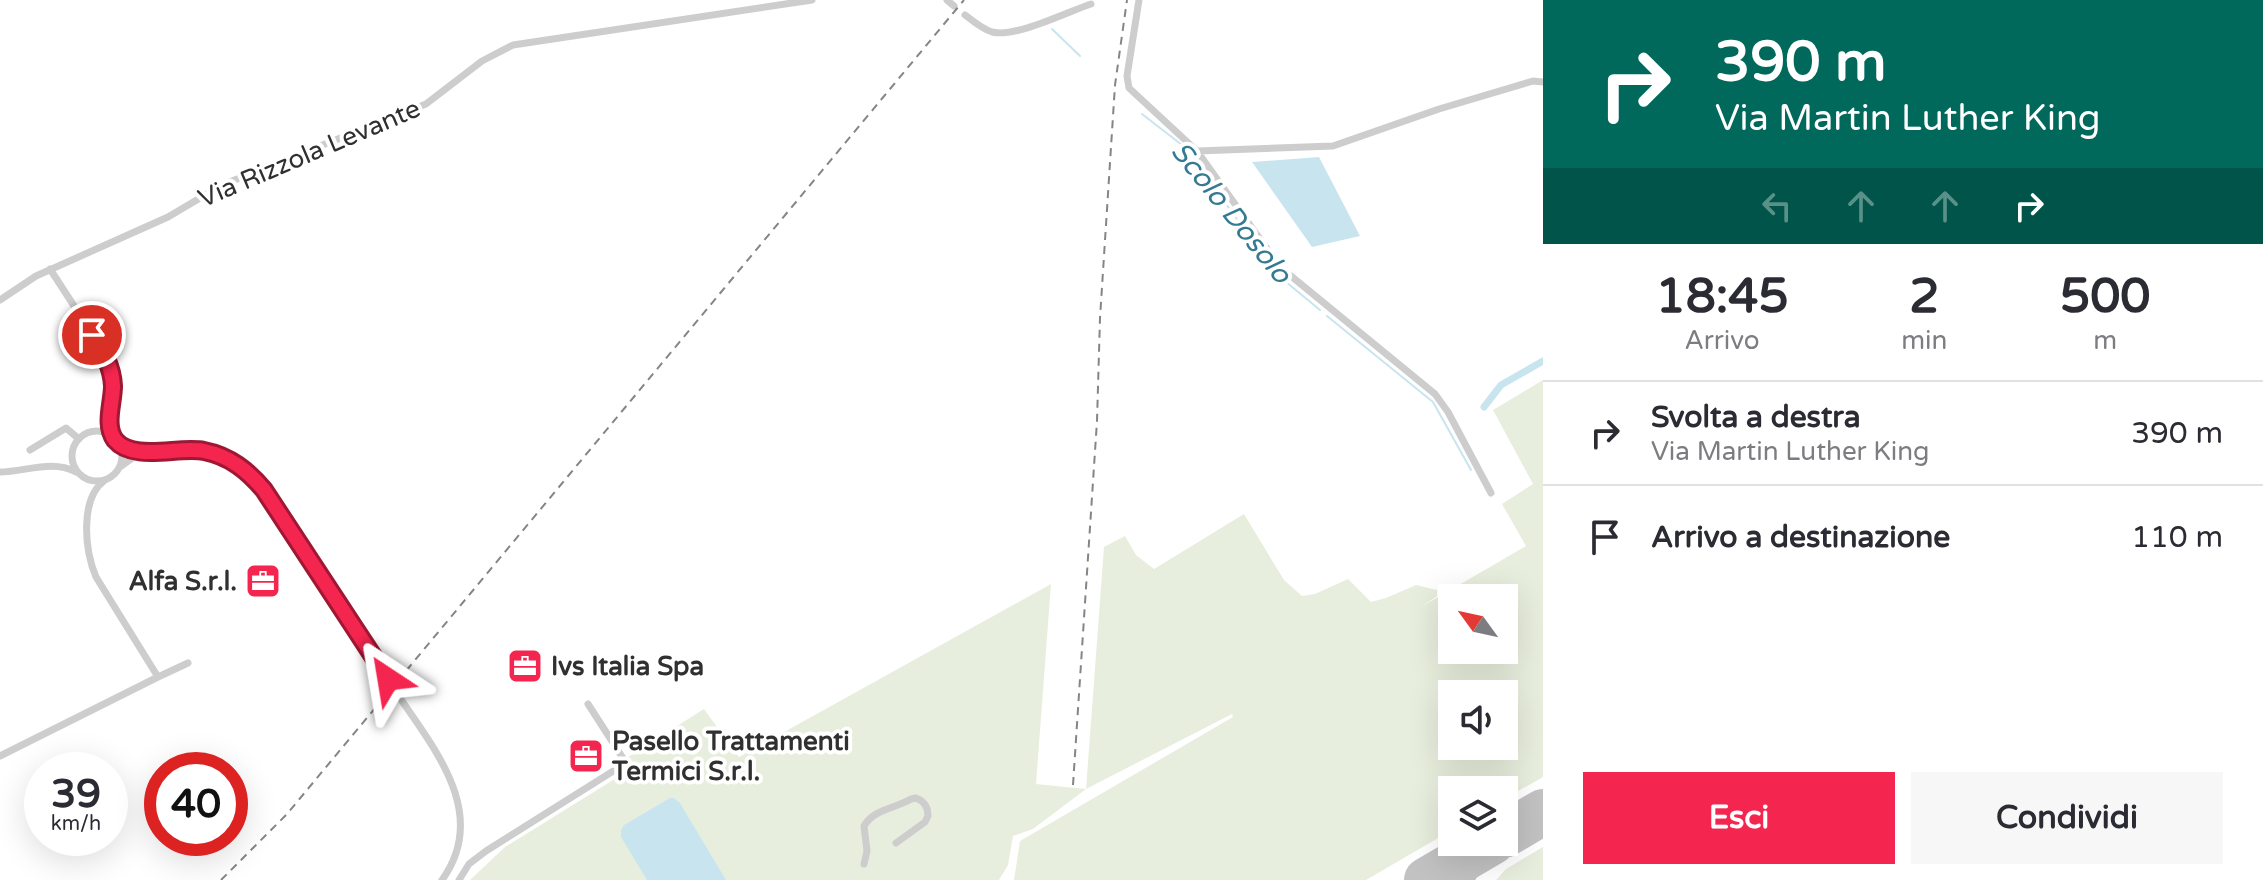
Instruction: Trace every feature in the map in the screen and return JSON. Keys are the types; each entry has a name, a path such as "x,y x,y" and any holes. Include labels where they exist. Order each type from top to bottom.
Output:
{"street":[{"name":"Via Rizzola Levante","path":"0,300 24,282 168,217 222,185 426,104 482,61 513,45 812,0"},
{"path":"947,0 954,6"},
{"path":"1139,0 1127,76 1129,88 1197,151 1280,267 1441,401 1491,493"},
{"path":"965,15 991,31 1004,33 1026,29 1091,4"},
{"path":"1197,151 1333,146 1452,105 1533,81 1543,82"},
{"path":"50,269 109,363 113,387 111,430 122,453 118,470"},
{"path":"51,466 110,415"},
{"path":"30,450 66,428 79,439"},
{"path":"95,431 104,432 141,452"},
{"path":"73,448 72,459 88,484 91,498 87,524 89,562 158,677"},
{"path":"91,498 100,483 141,452 187,449 223,456 251,475 264,490 388,679"},
{"path":"0,472 67,467 96,482 105,480"},
{"path":"0,756 188,663"},
{"path":"400,698 444,765 457,798 459,841 454,860 442,880"},
{"path":"459,880 469,864 486,851 626,763 588,704"},
{"path":"864,864 867,851 864,826 869,818 911,799 920,800 925,804 928,816 925,822 896,843"}],"green space":[{"path":"1543,380 1543,777 1518,791 1518,776 1438,776 1438,838 1366,880 1014,880 1020,841 1233,717 1232,714 1086,789 1104,547 1125,536 1136,555 1154,569 1244,514 1284,580 1302,596 1315,594 1348,579 1371,602 1416,585 1437,590 1437,596 1421,607 1438,597 1438,664 1518,664 1518,584 1461,584 1526,546 1502,504 1533,484 1493,410"},
{"path":"1051,584 1036,784 1086,789 1033,829 1013,836 1008,865 999,880 470,880 505,847 634,767 628,757 704,709 739,757"},
{"path":"1543,847 1543,880 1496,880 1506,869"}],"water":[{"path":"1319,157 1360,236 1312,247 1252,162"},
{"path":"670,798 680,803 726,880 647,880 621,837 621,830 624,825"}],"waterway":[{"name":"Scolo Dosolo","path":"1052,29 1080,56"},
{"name":"Scolo Dosolo","path":"1142,114 1182,145 1280,277 1320,310"},
{"name":"Scolo Dosolo","path":"1327,316 1433,402 1471,470"},
{"path":"1484,407 1501,385 1543,361"}],"taxiway":[{"path":"1465,880 1481,856"}],"runway":[{"path":"1518,827 1543,812"},
{"path":"1427,880 1468,856"}],"tunnel":[{"path":"388,679 400,698"}],"railway":[{"path":"221,880 287,814 964,0"},
{"path":"1073,785 1115,85 1127,0"}],"place":[{"name":"Alfa S.r.l.","path":"263,581"},
{"name":"Ivs Italia Spa","path":"525,666"},
{"name":"Pasello Trattamenti Termici S.r.l.","path":"586,756"}],"route":[{"path":"92,335 109,363 113,387 110,422 117,442 141,452 205,451 223,456 251,475 264,490 388,679"}]}
